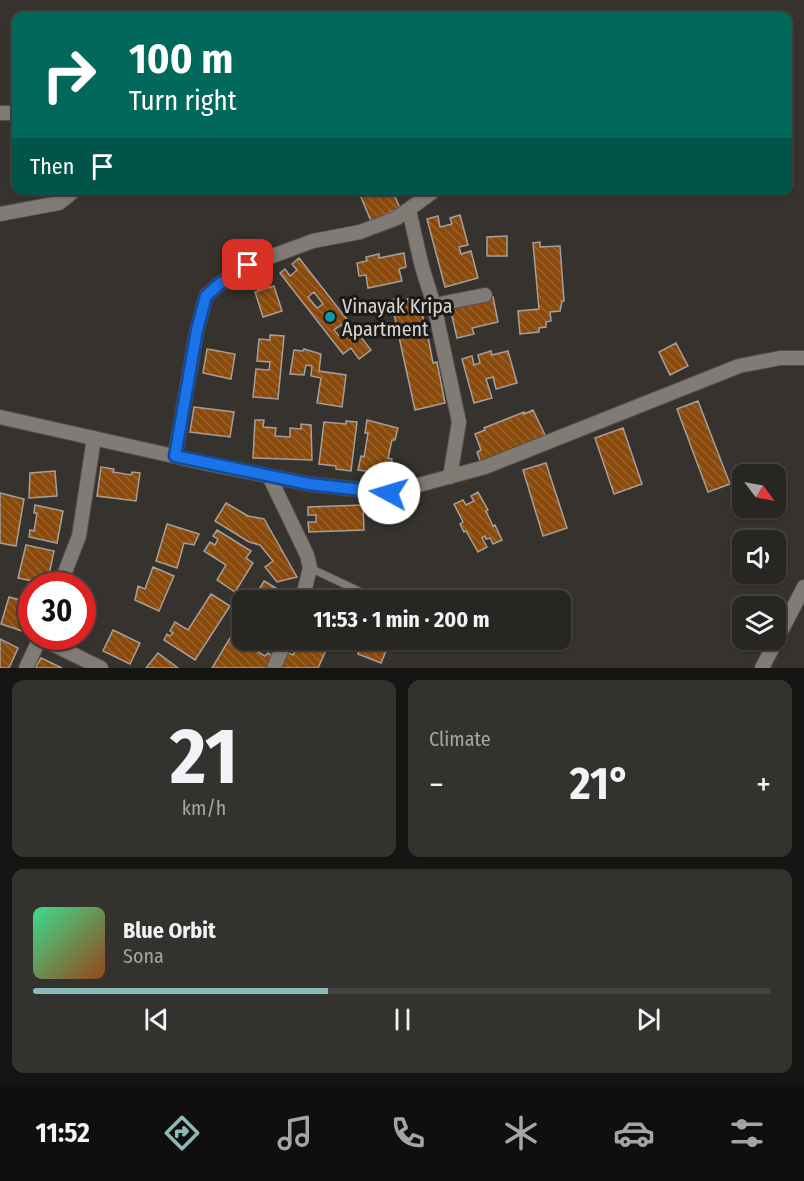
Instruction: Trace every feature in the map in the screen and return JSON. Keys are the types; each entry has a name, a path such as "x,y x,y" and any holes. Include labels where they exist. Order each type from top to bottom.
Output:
{"street":[{"path":"0,214 59,203 69,195"},
{"path":"175,456 197,330 206,296 248,265 314,241 364,230 398,218 428,195"},
{"path":"409,210 422,267 434,304 459,422 450,477"},
{"path":"434,304 485,295"},
{"path":"0,417 309,484 389,493 485,467 739,366 780,358 804,358"},
{"path":"65,572 78,536 94,438"},
{"path":"269,476 307,555 310,568 304,590"},
{"path":"762,668 804,587"},
{"path":"26,668 34,650"},
{"path":"65,650 100,668"},
{"path":"274,668 281,650"}],"lane":[{"path":"310,568 357,590"}],"building":[{"path":"360,195 394,195 400,208 371,221"},
{"path":"460,215 468,245 459,247 461,254 471,251 478,278 445,287 427,219 438,216 440,227 452,224 450,218"},
{"path":"507,236 507,256 487,256 487,237"},
{"path":"540,242 540,247 560,246 564,301 562,301 560,311 550,312 551,321 546,322 546,327 539,328 539,332 520,334 518,311 539,309 533,243"},
{"path":"404,253 406,267 399,269 402,281 368,288 366,275 359,276 357,263 367,261 366,257 379,254 379,258"},
{"name":"Vinayak Kripa Apartment","path":"299,258 371,350 359,359 351,348 343,354 280,273 285,269 290,276 297,270 292,264","holes":["314,292 323,304 317,308 308,297","341,325 346,332 340,337 334,330"]},
{"path":"274,286 282,311 263,317 255,292"},
{"path":"418,297 433,363 437,362 445,403 415,410 391,300 399,298 400,304 408,302 407,299"},
{"path":"493,297 498,322 472,328 474,334 457,338 450,307"},
{"path":"270,335 284,336 278,399 253,397 256,369 269,370 270,362 257,361 259,339 270,340"},
{"path":"676,343 688,366 670,375 659,352"},
{"path":"207,349 235,354 231,379 203,373"},
{"path":"304,349 321,354 319,371 346,375 342,407 317,403 321,378 311,376 312,366 306,365 304,375 290,374 294,350 303,351"},
{"path":"491,351 492,355 508,351 517,383 496,389 493,377 486,379 492,398 474,403 462,359 472,356 474,365 480,363 478,355"},
{"path":"698,401 730,484 708,492 677,409"},
{"path":"194,407 234,412 230,437 190,432"},
{"path":"533,410 546,437 481,463 477,452 481,450 475,434 485,430 484,428"},
{"path":"255,420 264,420 263,427 276,428 275,436 290,437 290,428 301,429 301,424 311,425 312,460 253,458"},
{"path":"367,420 398,428 395,440 392,440 388,458 392,459 390,471 358,470 361,456 364,457 368,433 365,433"},
{"path":"346,421 357,422 351,471 319,464 324,422 346,424"},
{"path":"623,428 642,484 614,494 595,438"},
{"path":"546,463 567,528 543,536 523,470"},
{"path":"101,467 131,475 132,472 140,473 136,501 97,496"},
{"path":"55,471 57,496 29,498 30,473"},
{"path":"478,492 502,540 493,544 490,538 486,539 485,536 482,538 487,547 478,552 460,524 463,522 454,504 463,500 466,505 474,501 471,496"},
{"path":"0,493 24,499 16,546 0,543"},
{"path":"226,503 248,516 264,519 297,577 277,582 265,567 273,561 260,545 249,542 215,521"},
{"path":"35,505 63,511 57,543 29,537 30,530 34,531 37,513 34,513"},
{"path":"363,505 364,530 309,532 308,522 316,522 316,515 308,515 308,507"},
{"path":"167,524 199,534 194,545 184,543 177,568 156,561"},
{"path":"217,530 251,551 246,558 253,563 236,590 232,590 217,580 226,565 204,551 210,542 215,545 218,539 213,536"},
{"path":"26,545 54,551 50,572 19,572"},
{"path":"153,567 174,576 159,611 135,600 138,586 145,589"},
{"path":"264,581 279,590 259,590"},
{"path":"211,594 230,606 195,660 164,640 167,634 170,636 173,633 170,631 175,622 188,630"},
{"path":"9,597 18,599 18,630 1,624"},
{"path":"113,630 140,643 130,664 103,651"},
{"path":"232,635 232,650 255,650 265,656 268,653 275,657 272,668 212,668"},
{"path":"0,639 18,648 9,668 0,668"},
{"path":"296,650 326,650 318,668 278,668 286,652 293,655"},
{"path":"359,650 386,650 381,663 358,654"},
{"path":"158,653 178,668 146,668"},
{"path":"41,658 62,668 35,668"}],"place":[{"name":"Vinayak Kripa Apartment","path":"330,317"}],"route":[{"path":"248,265 206,296 197,330 175,456 309,484 389,493"}]}
